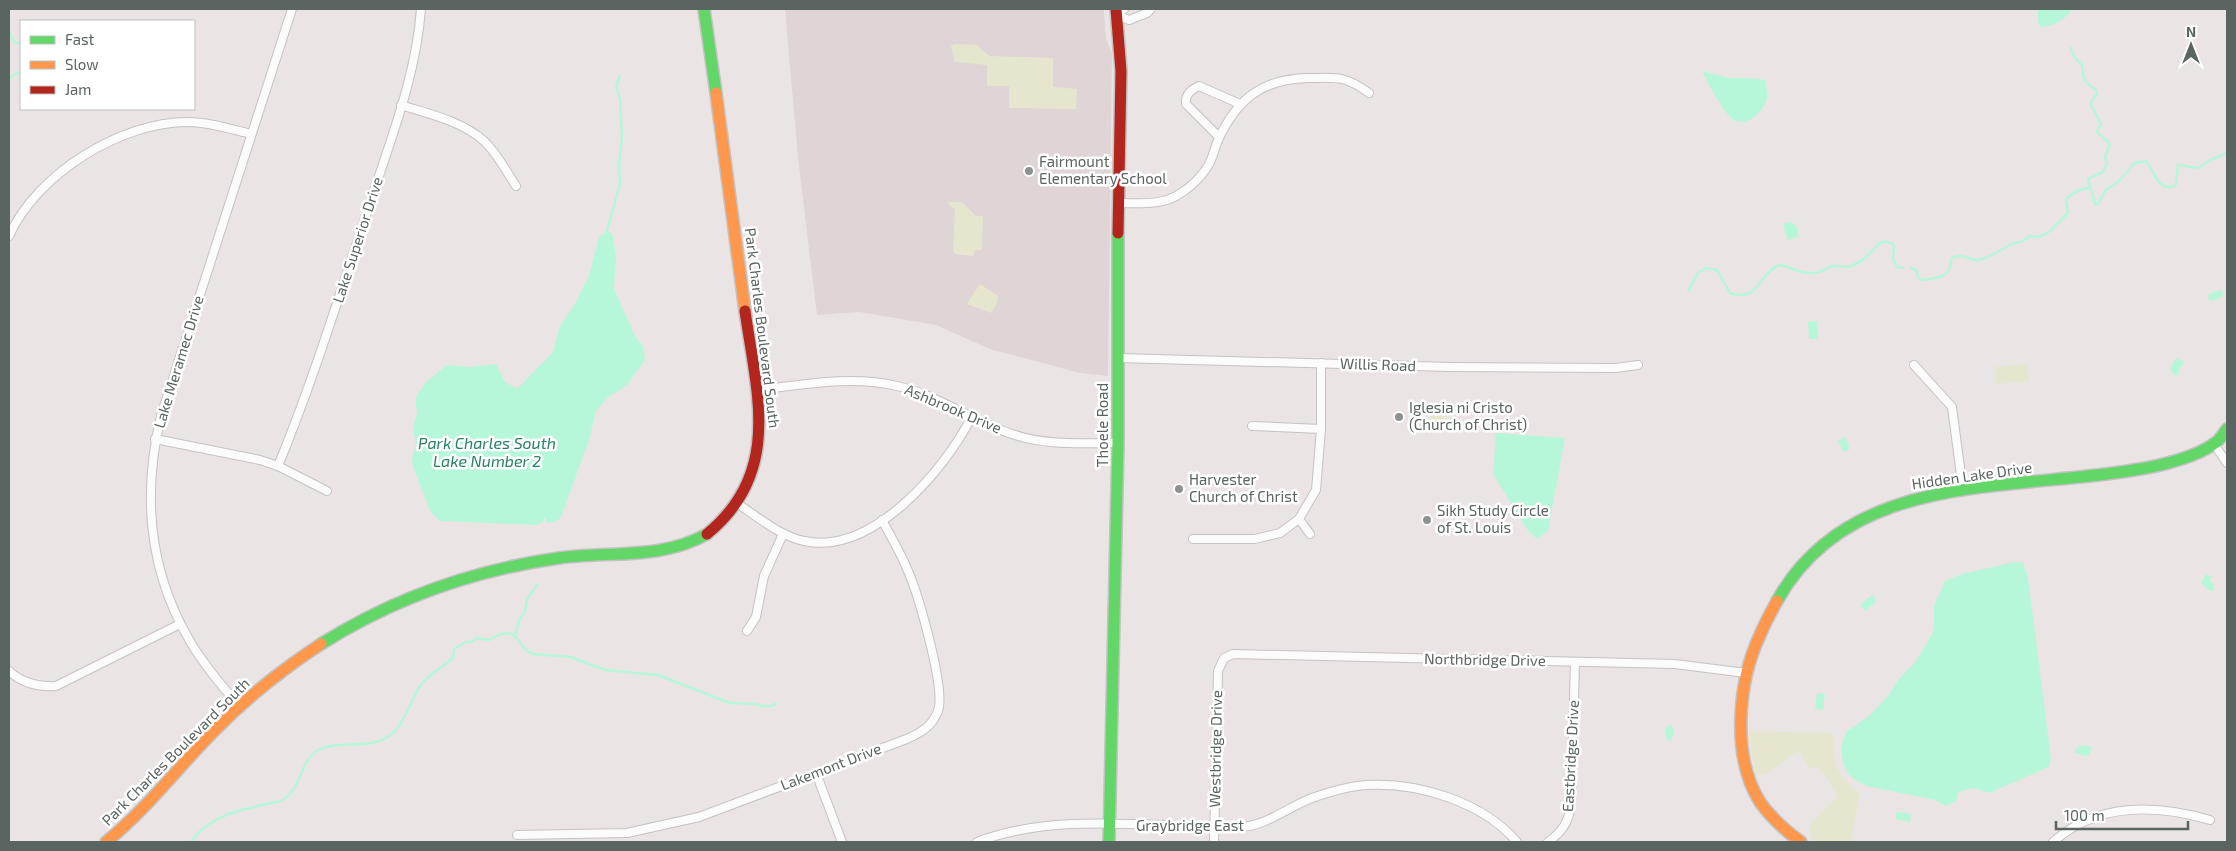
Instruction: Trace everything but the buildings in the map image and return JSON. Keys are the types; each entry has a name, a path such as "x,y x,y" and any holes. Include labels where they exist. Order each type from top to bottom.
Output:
{"street":[{"name":"Lake Meramec Drive","path":"239,706 206,665 180,624 164,585 154,542 150,491 155,438 161,416 292,9"},
{"name":"Lake Superior Drive","path":"278,466 316,367 402,105 416,50 421,9"},
{"name":"Park Charles Boulevard South","path":"106,842 162,790 193,753 239,706 288,666 354,625 415,595 468,577 534,562 601,554 641,554 670,550 707,534 738,504 754,473 760,446 756,390 704,9"},
{"path":"1119,11 1129,20 1152,9"},
{"name":"Thoele Road","path":"1109,842 1118,443 1118,203 1121,71 1119,11"},
{"path":"1118,203 1155,202 1181,194 1193,184 1209,165 1219,137 1232,113 1260,88 1274,82 1299,78 1346,79 1369,93"},
{"path":"1219,137 1186,104 1186,99 1191,89 1199,86 1240,104"},
{"path":"402,105 444,119 474,132 494,151 516,186"},
{"path":"9,236 25,207 55,175 89,153 135,131 151,125 188,122 206,123 251,134"},
{"name":"Willis Road","path":"1118,358 1450,367 1615,368 1638,365"},
{"path":"1193,539 1255,539 1280,533 1299,519 1316,490 1321,429 1321,363"},
{"path":"1914,365 1952,407 1963,490"},
{"name":"Ashbrook Drive","path":"756,390 831,381 874,382 917,391 1011,434 1028,439 1067,443 1118,443"},
{"path":"738,504 783,534 802,541 830,542 844,540 882,520 926,484 950,454 972,416"},
{"path":"1252,426 1321,429"},
{"name":"Hidden Lake Drive","path":"1801,842 1781,827 1758,798 1747,774 1741,751 1741,712 1746,673 1766,620 1779,595 1794,575 1829,540 1866,516 1904,502 1963,490 2126,472 2174,463 2214,444 2227,429"},
{"path":"155,438 246,456 278,466 327,491"},
{"path":"2214,444 2227,463"},
{"path":"1299,519 1310,534"},
{"name":"Lakemont Drive","path":"517,835 627,833 659,828 699,817 917,734 934,720 940,703 938,682 916,594 903,560 882,520"},
{"path":"747,631 756,617 764,576 783,534"},
{"path":"9,671 18,679 27,683 38,686 56,686 180,624"},
{"name":"Northbridge Drive","path":"1224,658 1233,654 1675,664 1746,673"},
{"name":"Westbridge Drive","path":"1214,842 1218,671 1224,658"},
{"name":"Eastbridge Drive","path":"1548,842 1561,833 1568,820 1572,806 1575,662"},
{"path":"816,773 842,842"},
{"name":"Graybridge East","path":"977,842 1006,832 1043,826 1256,826 1310,799 1339,789 1366,785 1398,785 1428,791 1460,802 1486,816 1517,842"},
{"path":"2053,842 2080,822 2102,813 2124,810 2182,812 2210,820"}],"shaded area":[{"path":"785,9 1104,9 1106,39 1112,53 1108,376 1080,373 990,349 936,325 859,312 817,315 798,158"},
{"path":"955,44 977,45 989,56 1053,58 1053,87 1077,89 1076,109 1009,108 1009,86 987,86 987,65 955,62 951,46"},
{"path":"947,202 962,202 976,216 983,216 982,250 975,250 973,256 955,254 953,251 955,210"},
{"path":"980,284 998,296 997,303 991,313 967,304"},
{"path":"2027,364 2030,381 1996,384 1995,367"},
{"path":"1441,410 1448,422 1435,427 1432,425 1430,418"},
{"path":"1749,731 1833,733 1835,760 1840,774 1860,793 1851,842 1817,842 1811,839 1810,825 1838,796 1819,767 1809,768 1799,750 1770,772 1755,776"}],"water":[{"path":"2038,9 2072,9 2059,22 2041,27 2038,23"},
{"path":"1702,71 1728,78 1765,80 1767,99 1765,104 1759,113 1749,120 1739,122 1734,120 1721,105"},
{"path":"1789,222 1796,225 1799,236 1788,240 1783,224"},
{"name":"Park Charles South Lake Number 2","path":"607,231 612,233 616,256 614,289 635,336 643,346 645,360 627,385 607,398 596,411 589,440 561,517 550,523 546,522 546,518 543,518 543,522 536,525 440,521 431,513 413,467 412,458 416,444 413,429 417,413 415,398 425,383 447,365 470,367 496,364 505,382 516,388 519,387 553,352 559,328 576,302 589,276 599,237"},
{"path":"2219,290 2222,291 2223,296 2212,301 2208,299 2209,294"},
{"path":"1817,321 1818,339 1809,339 1808,322"},
{"path":"2178,358 2184,362 2179,370 2180,373 2176,376 2170,369 2175,359"},
{"path":"1496,433 1565,438 1548,531 1537,539 1528,531 1493,474"},
{"path":"1845,437 1850,449 1843,452 1838,441"},
{"path":"2014,562 2023,563 2028,578 2051,758 2049,767 1989,793 1974,788 1958,792 1956,801 1946,806 1935,800 1866,786 1852,778 1843,763 1841,748 1846,732 1869,716 1916,661 1932,634 1934,606 1945,581 1962,574"},
{"path":"2206,574 2212,577 2210,581 2214,584 2213,590 2210,591 2201,583"},
{"path":"1872,595 1876,602 1866,610 1862,608 1861,604"},
{"path":"1817,693 1825,694 1823,710 1815,709"},
{"path":"1671,724 1674,731 1672,740 1668,741 1665,729"},
{"path":"2085,745 2091,747 2090,754 2086,756 2075,753 2075,749"},
{"path":"1896,813 1911,814 1910,822 1895,819"}],"waterway":[{"path":"9,31 14,42 20,44"},
{"path":"2070,47 2075,58 2082,65 2085,80 2096,90 2097,94 2090,103 2101,124 2097,132 2110,144 2105,157 2107,163 2103,172 2088,179 2090,188"},
{"path":"9,78 20,72"},
{"path":"607,231 620,184 619,165 622,136 620,100 616,86 620,76"},
{"path":"1911,268 1916,270 1918,277 1922,280 1937,278 1947,273 1952,258 1956,256 1978,260 2030,236 2039,237 2049,232 2068,213 2066,199 2080,190 2090,188 2095,204 2098,204 2105,191 2118,182 2135,163 2146,161 2161,184 2170,187 2176,185 2178,165 2198,168 2210,160 2227,153"},
{"path":"1688,291 1698,273 1706,268 1717,270 1730,293 1747,294 1753,291 1772,269 1779,265 1809,273 1822,271 1831,266 1849,267 1862,260 1878,245 1885,242 1894,245 1893,259 1897,267 1903,268"},
{"path":"515,636 519,620 525,612 527,599 538,584"},
{"path":"191,842 199,832 219,818 243,809 281,801 288,796 310,758 322,748 378,742 393,733 425,681 453,658 454,649 466,642 472,642 476,638 489,640 500,634 509,633 515,636 525,649 532,654 571,657 605,670 658,675 730,703 764,706 772,706 776,703"}],"traffic: fast":[{"path":"704,9 716,93"},
{"path":"1109,842 1118,443 1118,233"},
{"path":"1777,601 1808,558 1847,528 1891,507 1939,494 1989,486 2091,476 2158,466 2208,448 2227,429"},
{"path":"321,644 377,613 436,588 466,578 527,563 559,558 635,553 672,548 707,534"}],"traffic: slow":[{"path":"716,93 745,311"},
{"path":"1777,601 1752,654 1743,696 1741,741 1751,784 1760,802 1779,824 1801,842"},
{"path":"106,842 135,816 201,744 240,706 279,673 321,644"}],"traffic: jam":[{"path":"1116,9 1121,71 1118,233"},
{"path":"707,534 731,510 746,485 755,459 759,431 758,402 745,311"}],"place":[{"name":"Fairmount Elementary School","path":"1029,171"},
{"name":"Iglesia ni Cristo (Church of Christ)","path":"1399,417"},
{"name":"Harvester Church of Christ","path":"1179,489"},
{"name":"Sikh Study Circle of St. Louis","path":"1427,520"}]}
